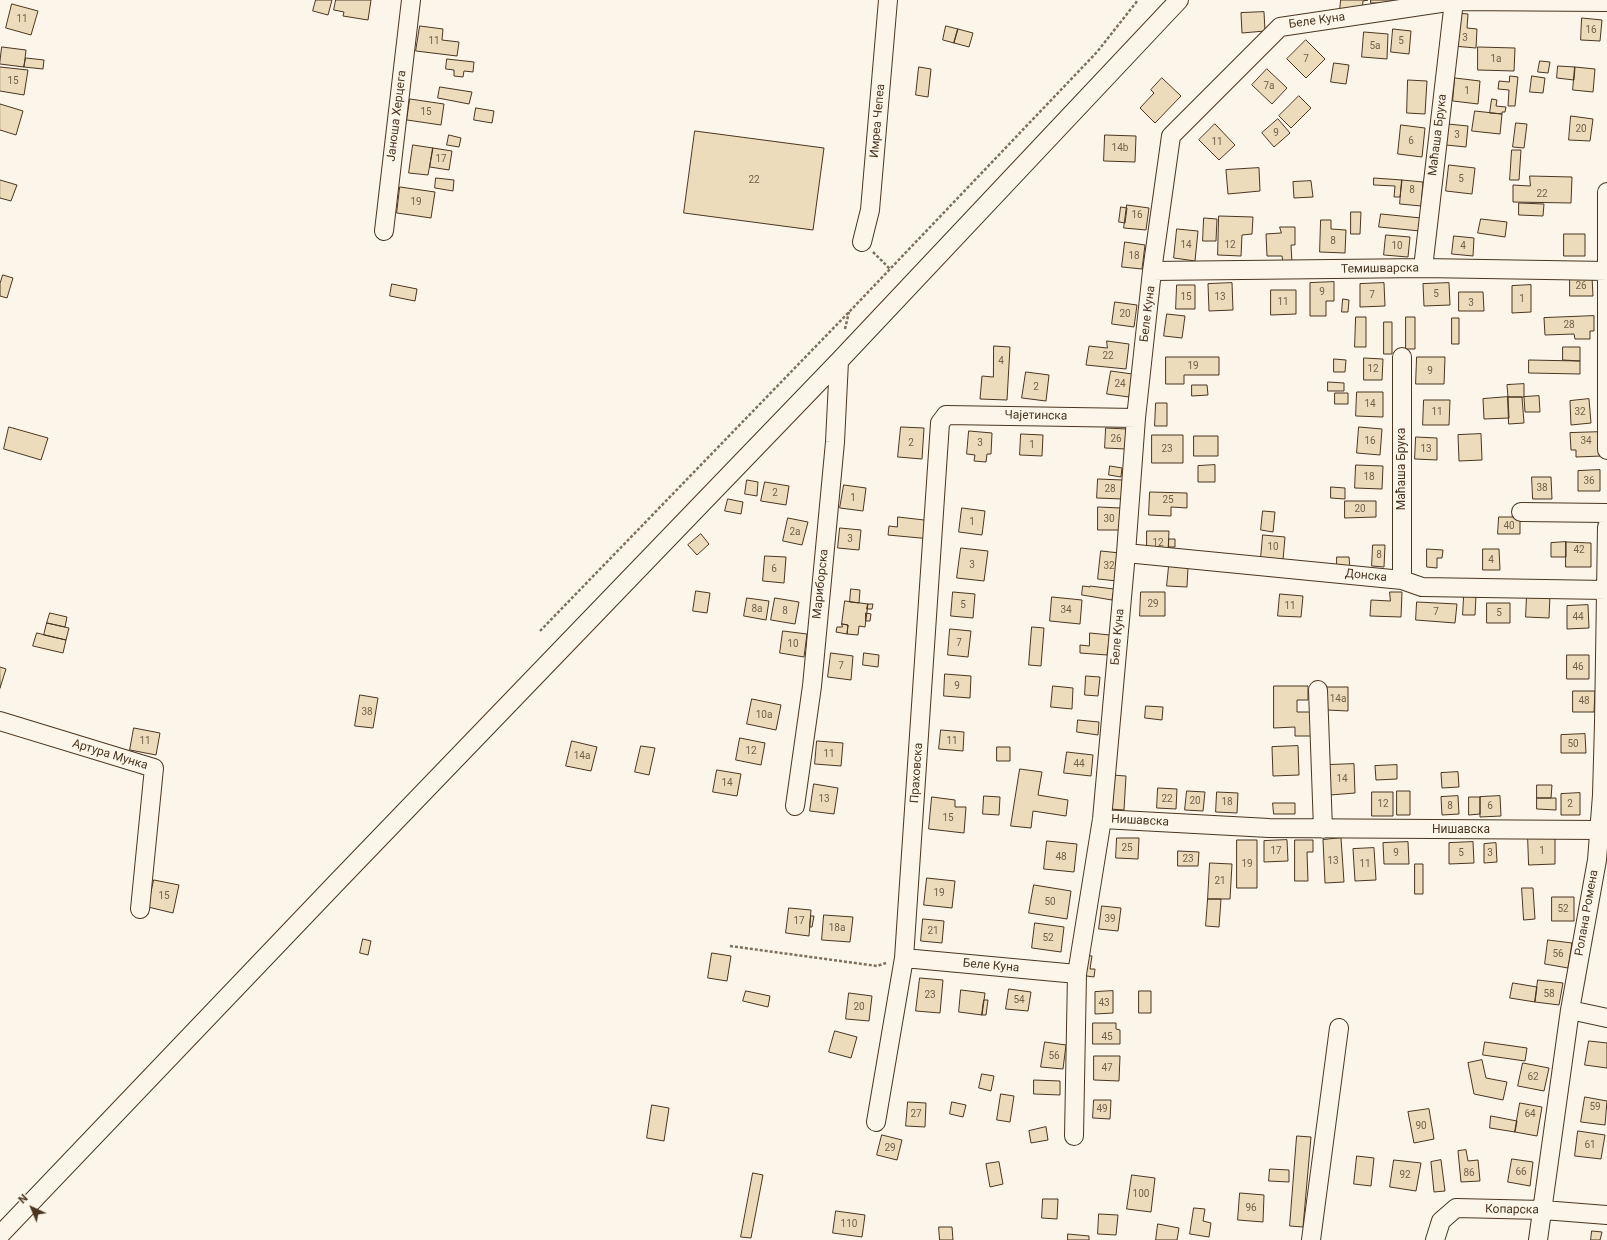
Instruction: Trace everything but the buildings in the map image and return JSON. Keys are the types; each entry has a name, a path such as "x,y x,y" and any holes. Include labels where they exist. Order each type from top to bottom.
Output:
{"street":[{"name":"Јаноша Херцега","path":"384,231 411,0"},
{"name":"Имреа Чепеа","path":"862,242 870,210 888,0"},
{"path":"0,1235 339,880 839,361 1180,0"},
{"name":"Беле Куна","path":"1074,1136 1077,974 1102,819 1126,553 1136,418 1152,271 1171,136 1280,27 1454,1 1607,2"},
{"name":"Маћаша Брука","path":"1423,268 1454,1"},
{"path":"1607,192 1607,268"},
{"name":"Темишварска","path":"1152,271 1423,268 1607,271"},
{"path":"1607,276 1607,450"},
{"name":"Маћаша Брука","path":"1402,357 1402,580"},
{"name":"Мариборска","path":"795,806 812,678 835,442 839,361"},
{"name":"Чајетинска","path":"940,423 946,414 1136,418"},
{"name":"Праховска","path":"876,1122 904,958 940,423"},
{"path":"1521,512 1607,513"},
{"name":"Ролана Ромена","path":"1538,1240 1570,1010 1596,860 1599,830 1606,723 1607,527"},
{"name":"Донска","path":"1126,553 1402,580 1422,587 1606,590"},
{"path":"1318,690 1323,829"},
{"name":"Артура Мунка","path":"0,721 154,768 140,909"},
{"name":"Нишавска","path":"1102,819 1269,828 1599,830"},
{"name":"Беле Куна","path":"904,958 1077,974"},
{"path":"1570,1010 1607,1018"},
{"path":"1311,1240 1339,1028"},
{"name":"Копарска","path":"1435,1240 1441,1221 1456,1208 1543,1210 1607,1215"}],"path":[{"path":"540,631 1097,52 1138,0"},
{"path":"862,242 890,268"},
{"path":"730,946 877,966 904,958"}]}
